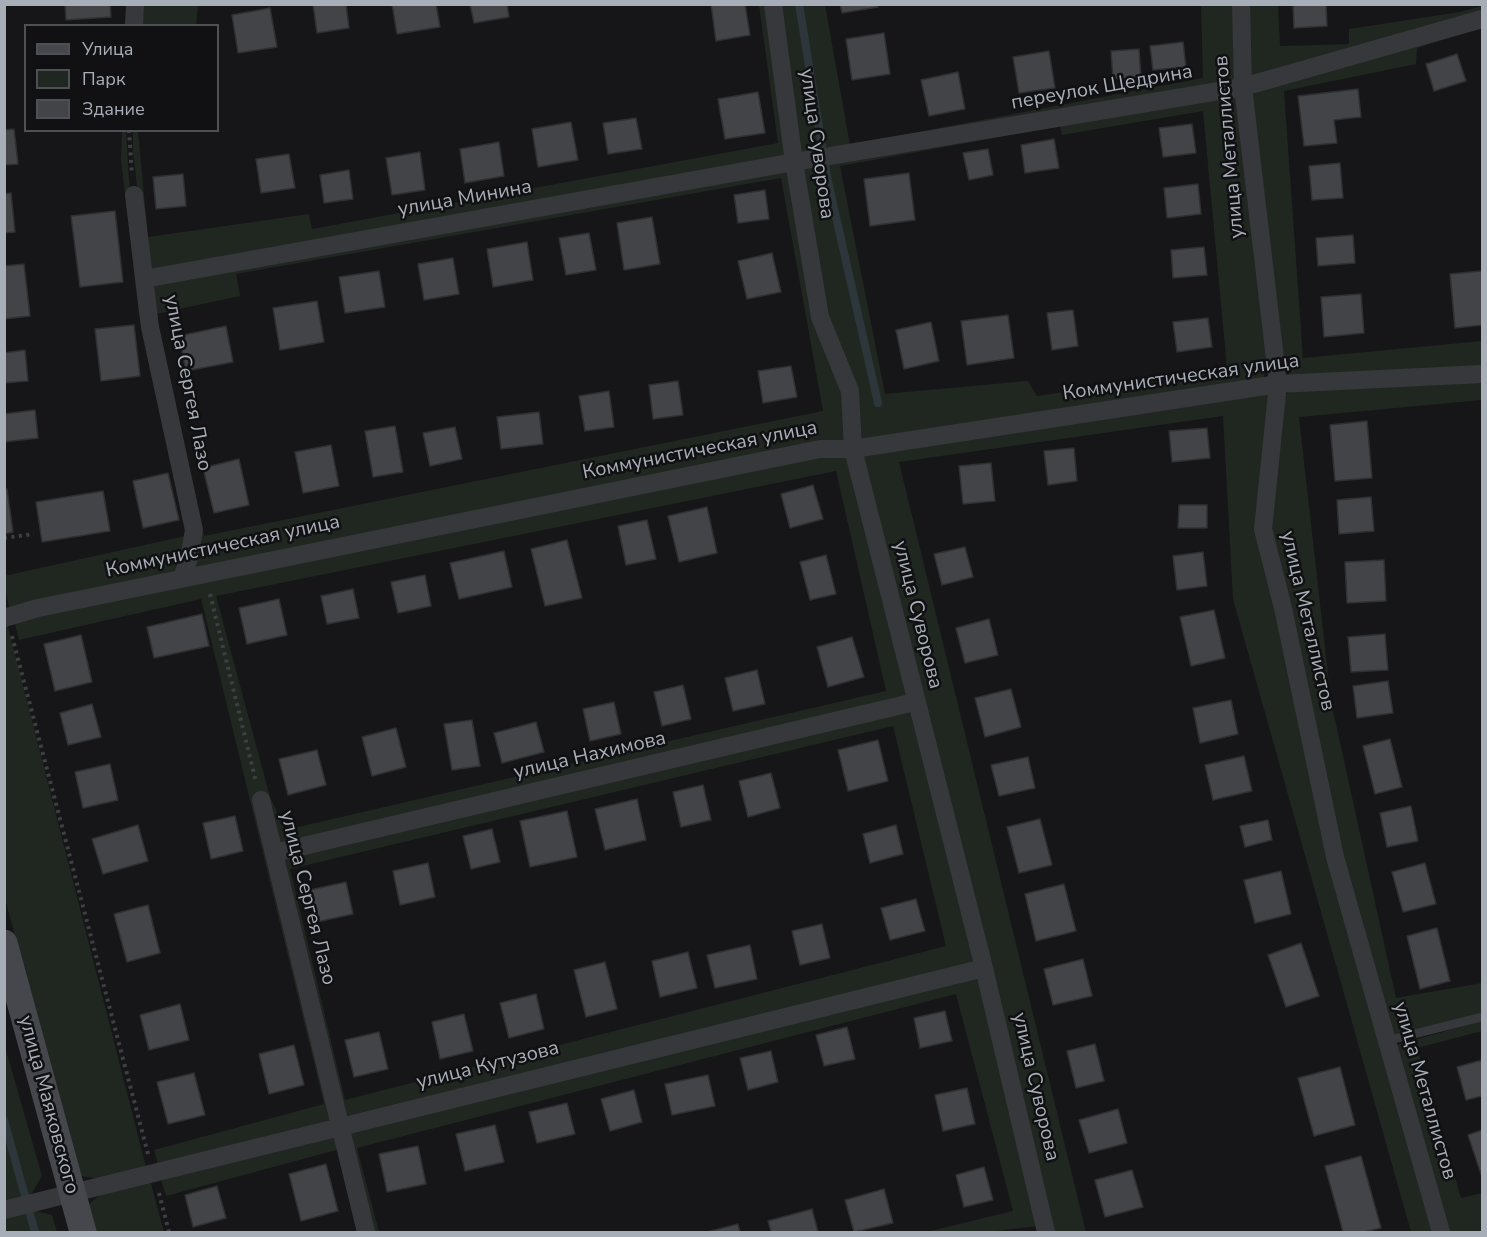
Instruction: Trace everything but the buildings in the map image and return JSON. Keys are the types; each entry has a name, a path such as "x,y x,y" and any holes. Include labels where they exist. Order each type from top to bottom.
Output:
{"main road":[{"name":"улица Маяковского","path":"4,943 83,1233"}],"street":[{"path":"134,24 135,4"},
{"name":"улица Суворова","path":"773,4 794,162 820,317 850,391 853,449 915,702 984,968 1040,1232"},
{"name":"улица Металлистов","path":"1241,4 1243,87 1278,384 1263,529 1283,608 1335,858 1441,1233"},
{"name":"переулок Щедрина","path":"794,162 1243,87 1482,19"},
{"name":"улица Минина","path":"144,279 794,162"},
{"name":"улица Сергея Лазо","path":"134,195 150,327 194,530 189,558 182,578"},
{"name":"Коммунистическая улица","path":"6,618 38,608 204,573 820,449 853,449 1278,384 1482,374"},
{"name":"улица Нахимова","path":"274,853 915,702"},
{"name":"улица Сергея Лазо","path":"261,800 366,1233"},
{"name":"улица Кутузова","path":"4,1210 339,1125 984,968"}],"lane":[{"path":"1386,1041 1482,1017"}],"path":[{"path":"129,132 134,195"},
{"path":"4,538 34,534"},
{"name":"улица Сергея Лазо","path":"204,573 261,800"},
{"path":"6,618 170,1233"}],"green space":[{"path":"768,4 789,157 147,274 133,151 133,132 138,132 148,237 309,214 312,229 778,143 759,5"},
{"path":"138,5 198,5 196,24 137,24"},
{"path":"780,5 825,5 850,145 1203,78 1201,5 1235,5 1237,84 801,155"},
{"path":"1248,5 1278,5 1280,46 1349,44 1349,29 1460,12 1482,6 1482,15 1249,82"},
{"path":"1482,27 1417,48 1416,64 1284,91 1303,358 1482,341 1482,367 1293,377 1281,366 1249,89"},
{"path":"1238,91 1269,366 1263,378 859,445 859,390 826,318 803,171 807,166","holes":["1203,111 1227,368 1037,396 1028,381 885,394 840,166 1060,126 1062,135"]},
{"path":"122,132 126,132 131,213 190,535 139,315 121,159"},
{"path":"790,169 845,393 846,443 194,569 150,282","holes":["781,178 823,411 204,536 156,314 240,296 236,274"]},
{"path":"1482,380 1482,400 1299,417 1331,701 1396,998 1482,983 1482,1013 1392,1035 1341,856 1269,527 1281,396 1296,390"},
{"path":"1265,392 1270,398 1256,529 1434,1232 1411,1232 1233,599 1223,416 899,462 1086,1232 1054,1232 862,454"},
{"path":"848,456 908,700 278,848 331,1120 158,1164 154,1150 324,1104 201,599 19,640 14,621 821,457","holes":["836,471 886,691 285,830 270,797 216,596"]},
{"path":"190,535 174,575 10,610 4,576"},
{"path":"7,623 146,1167 100,1179 80,1176 5,899 4,624"},
{"path":"909,708 975,965 342,1117 280,856","holes":["893,726 946,946 345,1100 290,869"]},
{"path":"978,975 1039,1226 987,1232 926,1232 1013,1211 956,994 357,1148 379,1232 371,1232 345,1130"},
{"path":"1482,1021 1482,1031 1417,1048 1461,1198 1482,1193 1482,1232 1450,1232 1396,1045"},
{"path":"4,1043 42,1176 30,1196 4,1202"},
{"path":"335,1132 340,1149 166,1196 160,1176"},
{"path":"150,1180 164,1232 96,1232 89,1204 101,1194"},
{"path":"33,1210 52,1215 57,1232 5,1232 4,1217"}],"waterway":[{"path":"799,4 827,177 878,403"},
{"path":"4,1120 35,1232"}]}
